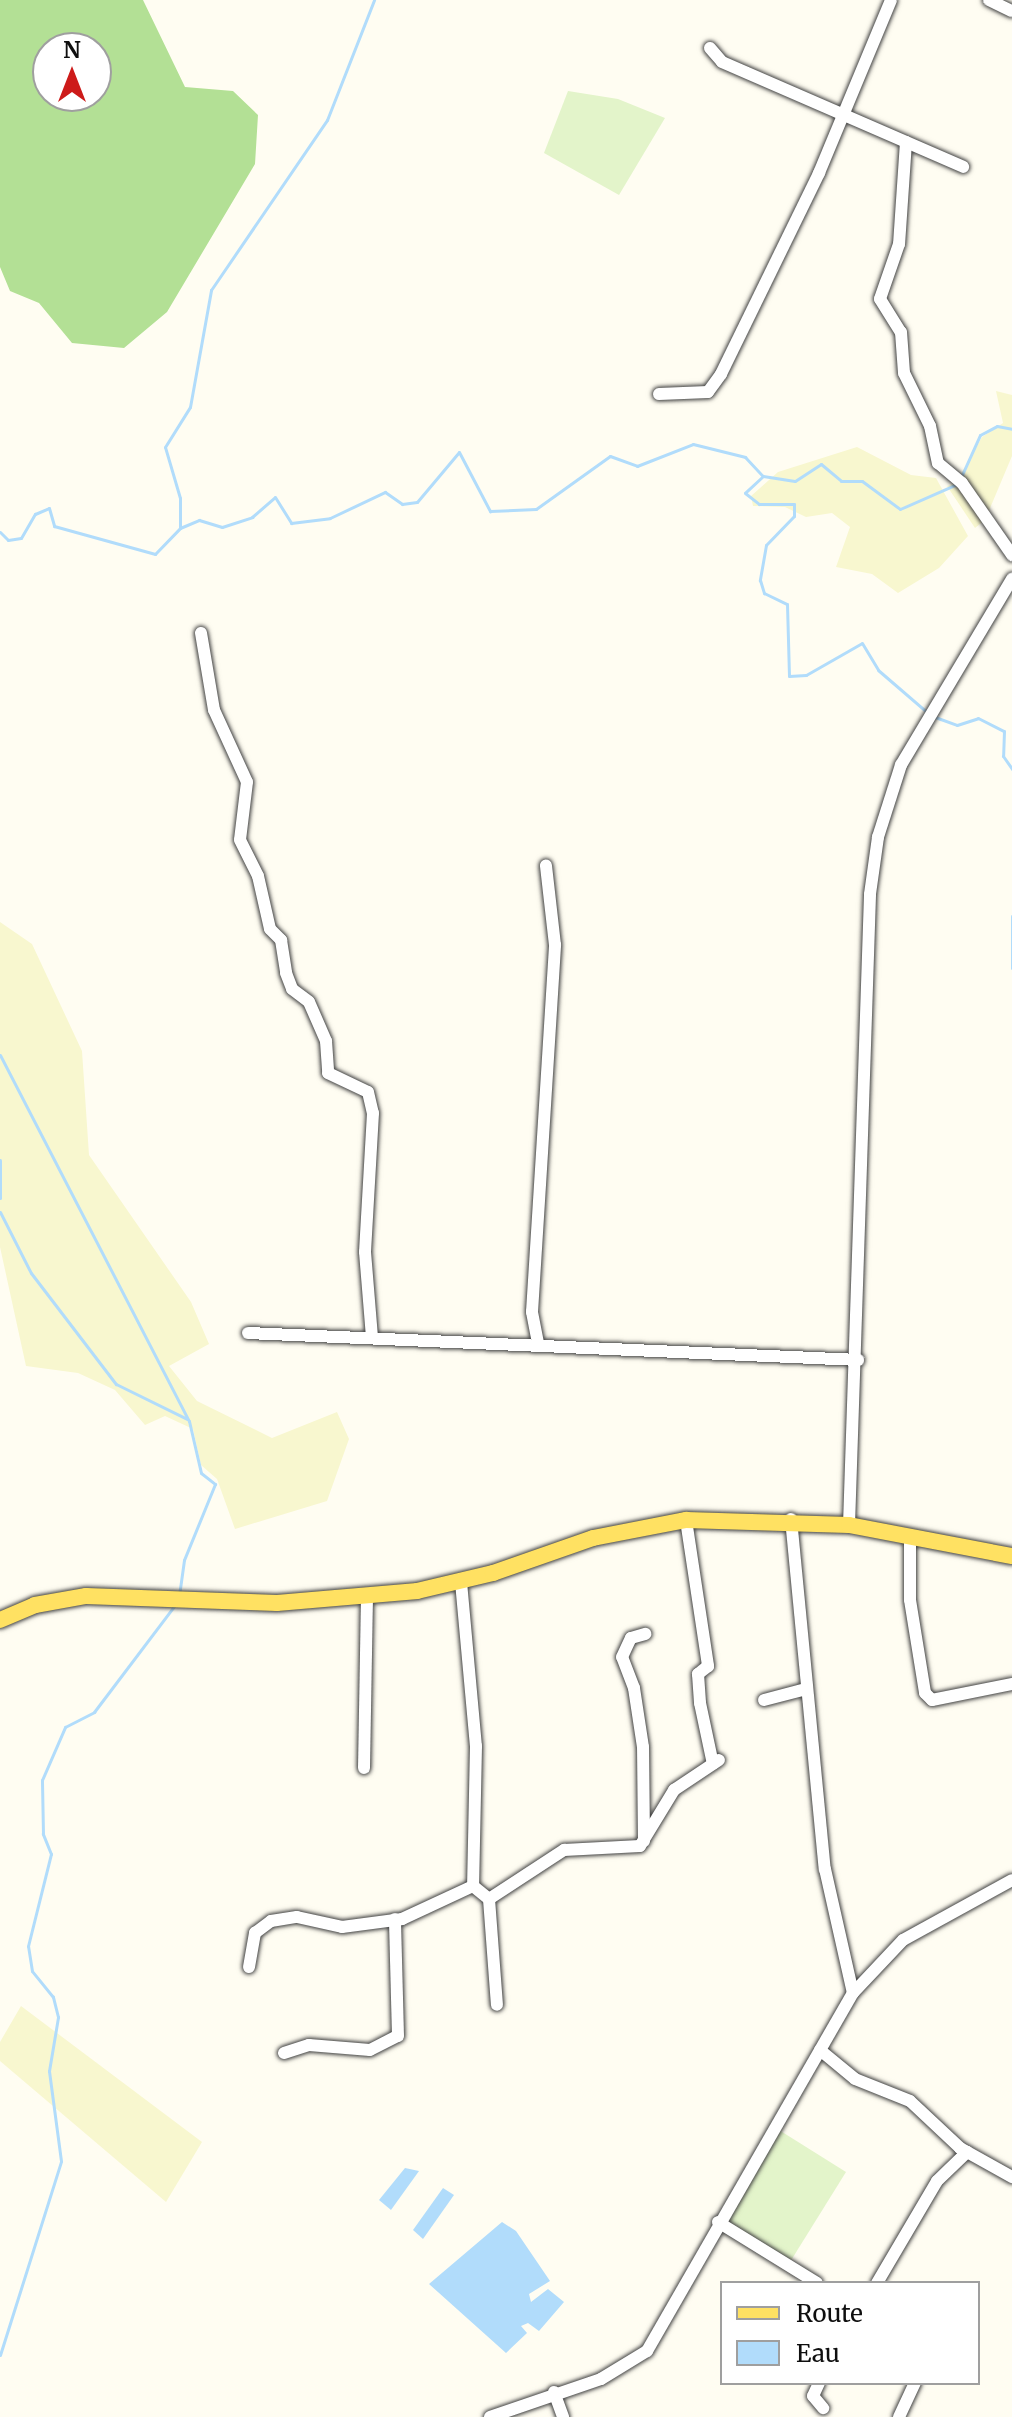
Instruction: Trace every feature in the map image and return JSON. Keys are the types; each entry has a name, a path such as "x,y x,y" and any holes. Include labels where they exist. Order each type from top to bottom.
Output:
{"main road":[{"path":"0,1620 59,1599 175,1601 367,1597 461,1582 593,1538 686,1520 791,1519 849,1525 1012,1556"}],"street":[{"path":"659,394 708,392 721,374 843,113 891,0"},
{"path":"989,0 1012,11"},
{"path":"710,48 722,62 963,167"},
{"path":"906,142 899,244 880,299 901,332 904,373 930,426 938,463 958,480 1012,555"},
{"path":"849,1525 858,1360 870,894 878,837 901,765 934,707 971,656 1012,579"},
{"path":"201,633 214,710 247,782 240,840 258,876 270,929 281,940 286,973 292,989 309,1002 326,1041 328,1073 368,1092 373,1113 365,1252 372,1337"},
{"path":"538,1343 532,1312 555,945 546,866"},
{"path":"248,1333 538,1343 858,1360"},
{"path":"791,1519 825,1869 853,1993"},
{"path":"489,1899 564,1850 604,1851 644,1841 674,1790 716,1762 700,1703 698,1674 708,1666 686,1520"},
{"path":"910,1537 910,1600 925,1693 932,1700 1012,1684"},
{"path":"461,1582 476,1746 473,1886"},
{"path":"364,1768 367,1597"},
{"path":"644,1841 643,1747 634,1688 622,1657 631,1638 645,1634"},
{"path":"764,1700 806,1689"},
{"path":"490,2417 554,2392 601,2379 647,2351 718,2222 853,1993 903,1940 1012,1880"},
{"path":"473,1886 489,1899 497,2005"},
{"path":"249,1967 255,1933 271,1921 297,1917 342,1927 395,1919 473,1886"},
{"path":"284,2053 309,2045 370,2050 398,2036 395,1919"},
{"path":"820,2050 855,2079 910,2101 967,2152 1012,2177"},
{"path":"878,2281 937,2181 967,2152"},
{"path":"718,2222 814,2281"},
{"path":"818,2385 813,2396 823,2408"},
{"path":"899,2417 914,2385"},
{"path":"554,2392 563,2417"}],"green space":[{"path":"0,0 143,0 185,87 233,91 258,115 255,164 167,312 124,348 72,343 39,303 10,291 0,267"},
{"path":"568,91 618,99 665,118 619,195 544,153"},
{"path":"996,391 1012,395 1012,456 985,520 975,528 947,486 956,483 982,437 1003,423"},
{"path":"857,447 911,475 936,478 968,536 939,568 898,593 872,574 836,567 850,527 832,513 806,517 785,507 753,506 751,496 778,472"},
{"path":"0,922 32,944 82,1051 89,1155 191,1302 209,1344 169,1366 197,1401 272,1438 337,1412 349,1439 327,1501 235,1529 217,1479 201,1465 193,1429 165,1416 145,1425 115,1390 78,1373 26,1366 0,1247"},
{"path":"21,2006 202,2142 166,2202 0,2061 0,2042"},
{"path":"779,2130 846,2172 790,2262 725,2223"}],"water":[{"path":"405,2168 419,2171 391,2210 379,2200"},
{"path":"443,2188 454,2195 423,2239 413,2230"},
{"path":"502,2222 516,2231 550,2281 529,2294 531,2302 548,2289 564,2302 539,2331 528,2323 521,2326 527,2333 506,2353 429,2284"}],"waterway":[{"path":"180,528 180,498 165,447 190,407 211,290 327,120 374,0"},
{"path":"961,477 980,435 997,426 1012,429"},
{"path":"0,532 8,540 21,538 35,514 49,508 54,526 155,554 180,528 199,520 222,527 252,517 275,497 291,523 330,518 385,492 402,504 417,502 459,452 490,511 536,509 610,456 637,466 693,444 745,457 763,476 795,481 821,464 841,481 862,481 900,509 957,484"},
{"path":"762,477 745,493 759,504 794,504 794,516 766,545 760,580 764,593 787,604 789,676 806,675 862,643 878,670 928,713"},
{"path":"935,717 957,725 978,718 1004,731 1003,756 1012,769"},
{"path":"1012,916 1012,968"},
{"path":"0,1055 189,1421 201,1473 215,1484 184,1560 179,1594"},
{"path":"0,1160 0,1198"},
{"path":"0,1212 31,1273 116,1384 187,1419"},
{"path":"0,2355 61,2161 49,2071 58,2017 53,1997 32,1971 28,1946 51,1854 43,1834 42,1780 65,1727 94,1712 175,1605"}]}
